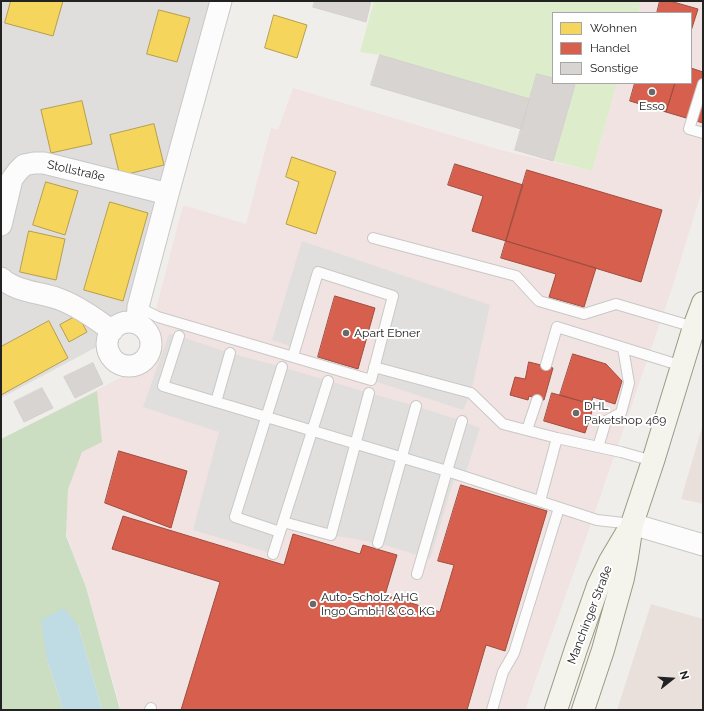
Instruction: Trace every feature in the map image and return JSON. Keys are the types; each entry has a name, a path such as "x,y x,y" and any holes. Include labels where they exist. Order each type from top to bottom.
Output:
{"main road":[{"name":"Manchinger Straße","path":"583,710 603,650 623,578 632,524 703,302"},
{"name":"Manchinger Straße","path":"556,710 598,586 610,561 632,524"}],"street":[{"path":"137,315 148,332 151,342 150,351 148,356 141,363 134,366 128,366 116,362 110,355 108,339 112,330 120,324 134,322 137,315 168,194 221,1"},
{"name":"Stollstraße","path":"1,225 12,179 24,166 34,162 44,163 168,194"},
{"path":"1,278 7,283 17,287 59,299 94,317 112,330"},
{"path":"632,524 703,545"}],"lane":[{"path":"703,84 689,129 703,133"},
{"path":"373,238 516,276 539,301 584,314 616,304 694,327"},
{"path":"137,315 158,316 371,380 393,296 318,272 293,356"},
{"path":"546,364 557,327 682,366"},
{"path":"180,336 163,386 472,478 597,520 632,524"},
{"path":"598,447 606,421 621,413 629,383 623,348"},
{"path":"216,402 230,353"},
{"path":"282,367 235,517 281,527 330,535 369,393"},
{"path":"374,367 471,393 503,424 653,461"},
{"path":"273,554 328,381"},
{"path":"527,430 536,400"},
{"path":"378,544 416,406"},
{"path":"418,574 462,421"},
{"path":"540,502 557,438"},
{"path":"492,710 503,672 514,653 559,508"}],"shaded area":[{"path":"1,1 210,1 134,306 106,342 1,398"},
{"path":"641,1 703,1 703,187 672,288 525,710 121,710 86,586 25,427 124,376 143,374 154,367 160,356 161,342 156,322 156,309 183,205 246,224 271,128 278,130 293,88 504,151 592,171 617,84 692,84 692,12 638,12"},
{"path":"302,241 490,305 471,393 463,410 371,380 393,296 318,272 295,348 272,340"},
{"path":"169,334 416,406 480,428 463,481 454,479 430,559 378,543 331,535 289,524 278,555 193,530 219,432 143,407"},
{"path":"703,424 703,504 681,499"},
{"path":"651,604 703,619 703,710 617,710"}],"green space":[{"path":"374,1 641,1 638,12 552,12 552,78 537,74 530,99 380,55 360,52"},
{"path":"572,84 617,84 592,171 553,161 575,85"},
{"path":"97,391 102,442 82,452 68,489 66,536 86,587 120,710 102,710 78,625 47,659 63,710 1,710 1,439"}],"water":[{"path":"64,608 78,625 102,710 63,710 47,659 41,620"}],"building: Wohnen":[{"path":"11,1 63,1 53,36 5,23"},
{"path":"159,10 190,18 177,62 147,54"},
{"path":"274,15 307,25 297,58 265,48"},
{"path":"82,101 92,144 51,153 41,110"},
{"path":"154,124 164,165 120,176 110,135"},
{"path":"292,157 336,172 316,234 286,224 299,182 286,177"},
{"path":"46,182 78,191 65,235 33,225"},
{"path":"110,202 148,213 123,301 84,290"},
{"path":"29,231 65,239 56,280 20,272"},
{"path":"78,315 87,332 69,342 60,325"},
{"path":"49,321 68,358 1,395 1,347"}],"building: Handel":[{"path":"660,1 670,1 698,9 692,28 692,12 657,12"},
{"path":"692,68 703,72 703,123 666,112 675,84 692,84"},
{"name":"Esso","path":"635,84 675,84 666,112 630,101"},
{"path":"455,164 523,185 506,241 472,231 483,196 448,185"},
{"path":"527,170 662,210 641,282 506,241"},
{"path":"506,241 596,268 584,307 549,297 556,274 501,258"},
{"name":"Apart Ebner","path":"335,296 375,308 358,369 318,357"},
{"path":"573,354 606,364 622,381 615,404 593,397 591,404 560,395"},
{"path":"529,362 553,368 544,400 529,396 528,400 510,395 515,377 525,379"},
{"path":"552,393 594,405 585,433 544,421"},
{"path":"119,451 187,471 171,528 105,503"},
{"name":"Auto-Scholz AHG Ingo GmbH & Co. KG","path":"461,485 547,511 505,651 486,645 467,710 181,710 220,582 112,549 123,516 284,565 293,534 360,554 363,545 397,555 385,595 440,612 454,565 438,561"}],"building: Sonstige":[{"path":"315,1 371,1 366,22 313,7"},
{"path":"380,55 530,99 521,129 371,85"},
{"path":"537,74 552,78 552,84 575,85 553,161 515,150"},
{"path":"93,363 103,384 75,398 64,377"},
{"path":"42,388 53,408 24,422 14,402"}],"place":[{"name":"Esso","path":"652,92"},
{"name":"Apart Ebner","path":"346,333"},
{"name":"DHL Paketshop 469","path":"576,413"},
{"name":"Auto-Scholz AHG Ingo GmbH & Co. KG","path":"313,604"}]}
